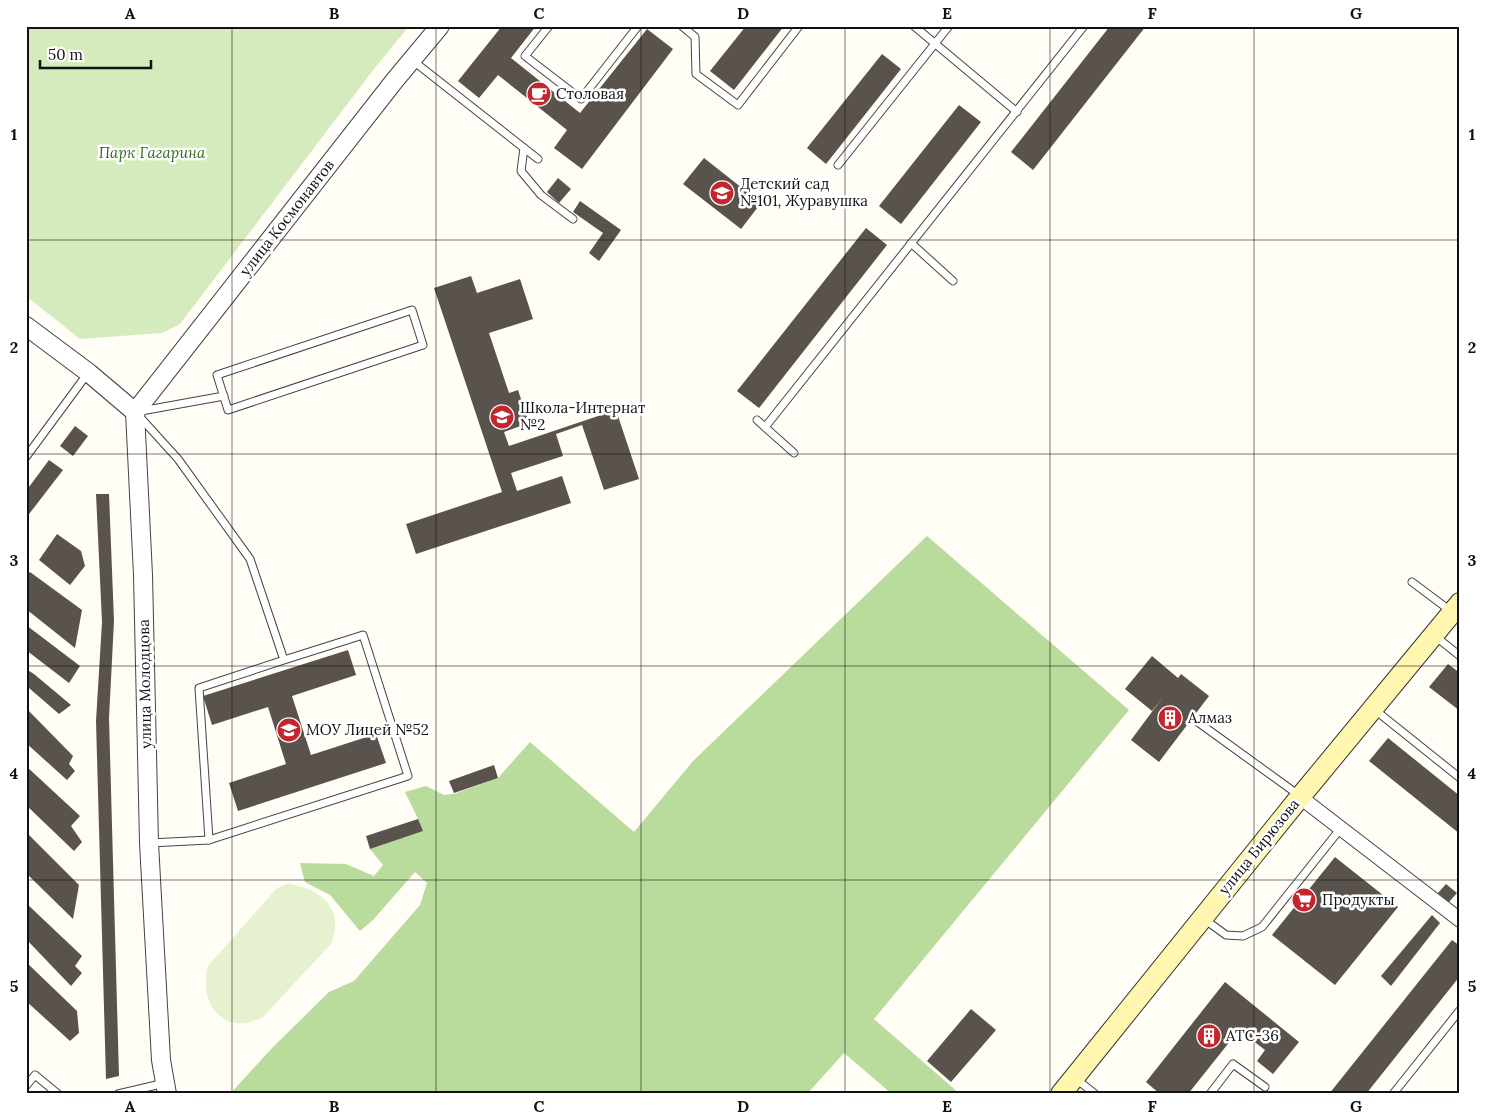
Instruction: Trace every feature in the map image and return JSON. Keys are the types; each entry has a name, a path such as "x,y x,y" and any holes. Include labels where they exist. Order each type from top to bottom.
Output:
{"main road":[{"name":"улица Бирюзова","path":"1061,1094 1456,607"}],"street":[{"name":"улица Космонавтов","path":"136,412 411,59 440,26"},
{"path":"26,326 89,373 136,412"},
{"name":"улица Молодцова","path":"136,412 143,574 149,843 161,1060 166,1088"},
{"path":"1300,797 1460,920"}],"lane":[{"path":"549,26 526,56 581,99 638,26"},
{"path":"682,26 695,37 696,74 738,104 799,26"},
{"path":"914,26 1017,112"},
{"path":"838,165 949,26"},
{"path":"766,426 1084,26"},
{"path":"411,59 538,159"},
{"path":"524,148 521,171 541,195 573,219"},
{"path":"911,244 953,281"},
{"path":"412,310 423,345 228,410 224,396 217,375 412,310"},
{"path":"26,457 89,373"},
{"path":"136,412 224,396"},
{"path":"136,412 178,459 250,559 284,660"},
{"path":"757,420 766,426 794,453"},
{"path":"1412,582 1456,607"},
{"path":"149,843 209,840 408,776 363,635 199,688 209,840"},
{"path":"1434,635 1459,654"},
{"path":"1373,708 1460,778"},
{"path":"1195,720 1300,797"},
{"path":"1203,918 1226,935 1243,936 1262,927 1340,828"},
{"path":"1393,1094 1460,1010"},
{"path":"1210,1094 1233,1064 1265,1087"},
{"path":"26,1086 35,1075 58,1094"},
{"path":"1074,1077 1095,1094"},
{"path":"118,1094 166,1088"}],"green space":[{"name":"Парк Гагарина","path":"26,26 409,26 374,69 180,324 162,333 80,339 26,296"},
{"path":"927,536 1129,710 874,1019 960,1094 892,1094 844,1053 807,1094 230,1094 273,1047 329,992 354,981 420,905 427,883 415,872 373,920 360,931 330,895 305,882 300,863 346,864 374,876 383,865 370,849 422,831 405,792 426,786 444,795 454,794 498,778 530,742 634,832 693,761"},
{"path":"286,884 301,886 315,892 327,902 335,918 332,943 262,1018 242,1023 226,1020 213,1009 209,1001 206,983 208,966 276,889"}],"building":[{"path":"502,26 536,26 511,58 580,113 647,29 673,49 582,169 554,148 567,130 498,75 479,98 458,81"},
{"path":"746,26 784,26 734,90 710,71"},
{"path":"1110,26 1146,26 1033,170 1011,152"},
{"path":"882,54 901,69 826,164 807,148"},
{"path":"959,105 981,122 901,224 879,206"},
{"name":"Детский сад №101, Журавушка","path":"704,158 761,203 741,229 683,184"},
{"path":"558,178 571,189 559,203 547,192"},
{"path":"580,201 621,230 599,261 589,253 603,233 573,212"},
{"path":"866,228 887,245 759,408 737,391"},
{"name":"Школа-Интернат №2","path":"471,276 477,293 520,279 533,319 489,333 509,393 518,390 529,423 504,432 509,446 616,410 639,479 604,490 582,425 556,434 563,456 511,473 517,491 562,476 571,503 416,554 406,524 502,492 434,288"},
{"path":"75,426 88,436 73,456 60,446"},
{"path":"49,460 63,470 26,518 26,491"},
{"path":"96,494 109,494 114,621 109,718 119,1076 106,1079 96,721 102,622"},
{"path":"57,534 81,551 85,566 70,585 39,560"},
{"path":"30,572 82,610 75,648 26,609 26,576"},
{"path":"26,625 80,666 69,683 26,650"},
{"name":"МОУ Лицей №52","path":"348,650 356,675 292,696 311,755 376,734 386,763 238,811 229,783 286,764 268,707 212,725 203,696"},
{"name":"Алмаз","path":"1152,656 1178,678 1181,674 1209,696 1159,762 1131,740 1163,697 1152,711 1125,689"},
{"path":"1448,664 1460,673 1460,711 1429,687"},
{"path":"26,669 71,705 59,714 29,688 26,690"},
{"path":"26,708 73,756 69,764 75,771 67,780 26,743"},
{"path":"1388,738 1460,796 1460,834 1369,761"},
{"path":"494,765 498,778 454,793 449,781"},
{"path":"26,766 80,816 71,826 82,842 74,851 26,805"},
{"path":"418,819 423,831 370,849 366,836"},
{"path":"26,832 79,885 73,919 26,873"},
{"path":"1335,857 1398,907 1335,985 1272,935"},
{"path":"1446,884 1457,893 1449,902 1438,893"},
{"path":"26,903 82,956 75,966 82,973 71,986 26,939"},
{"path":"1432,915 1440,923 1391,986 1381,976"},
{"path":"1452,940 1460,946 1460,976 1366,1094 1329,1094"},
{"path":"26,962 77,1011 79,1033 70,1041 26,1001"},
{"name":"АТС-36","path":"1225,982 1299,1042 1273,1074 1257,1061 1265,1050 1239,1030 1188,1094 1160,1094 1146,1082"},
{"path":"971,1009 996,1030 951,1082 927,1061"}],"place":[{"name":"Столовая","path":"539,94"},
{"name":"Детский сад №101, Журавушка","path":"722,193"},
{"name":"Школа-Интернат №2","path":"502,417"},
{"name":"Алмаз","path":"1170,718"},
{"name":"МОУ Лицей №52","path":"289,730"},
{"name":"Продукты","path":"1304,900"},
{"name":"АТС-36","path":"1209,1036"}]}
